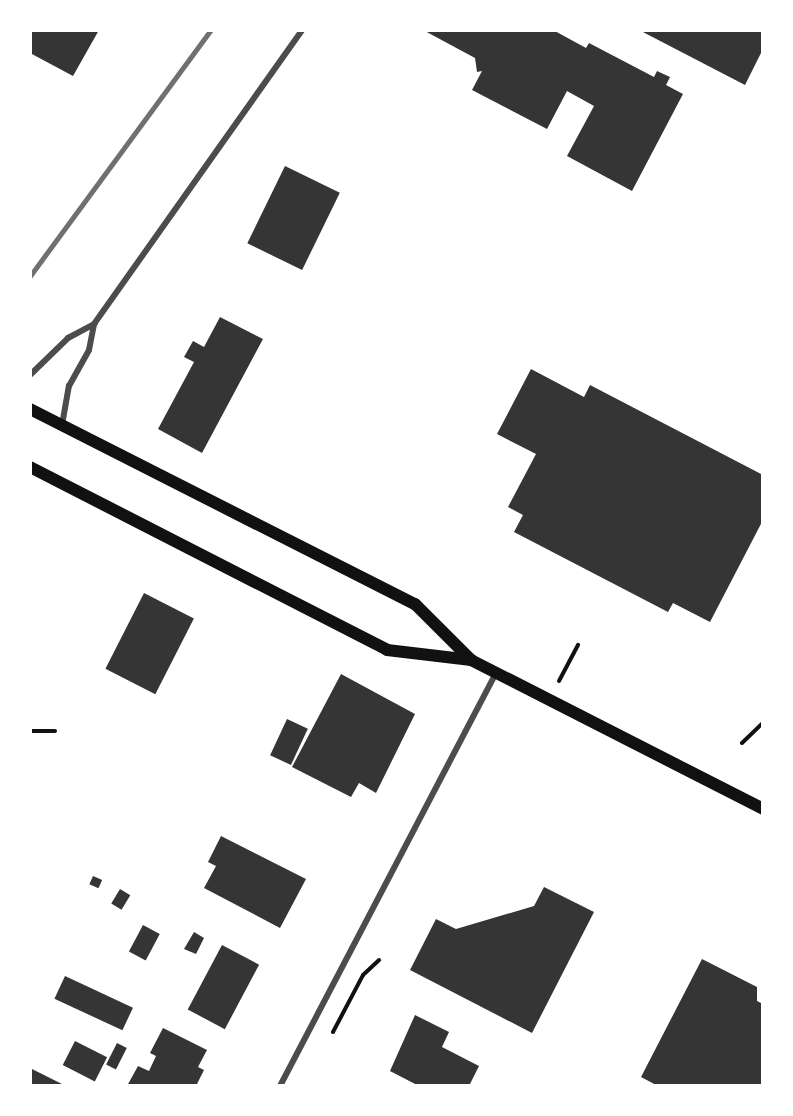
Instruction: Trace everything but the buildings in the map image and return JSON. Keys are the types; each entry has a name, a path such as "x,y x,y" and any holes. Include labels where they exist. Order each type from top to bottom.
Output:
{"main road":[{"path":"30,409 415,604 471,660 763,809"},
{"path":"30,466 387,650 471,660"}],"street":[{"path":"62,425 69,386 89,350 94,324 302,30"},
{"path":"30,375 68,338 94,324"},
{"path":"30,476 69,486"},
{"path":"280,1086 496,673"}],"path":[{"path":"550,701 578,645"},
{"path":"742,743 763,723"},
{"path":"30,731 55,731"},
{"path":"331,1035 363,975 380,960"}],"railway":[{"path":"30,276 211,30"}]}
